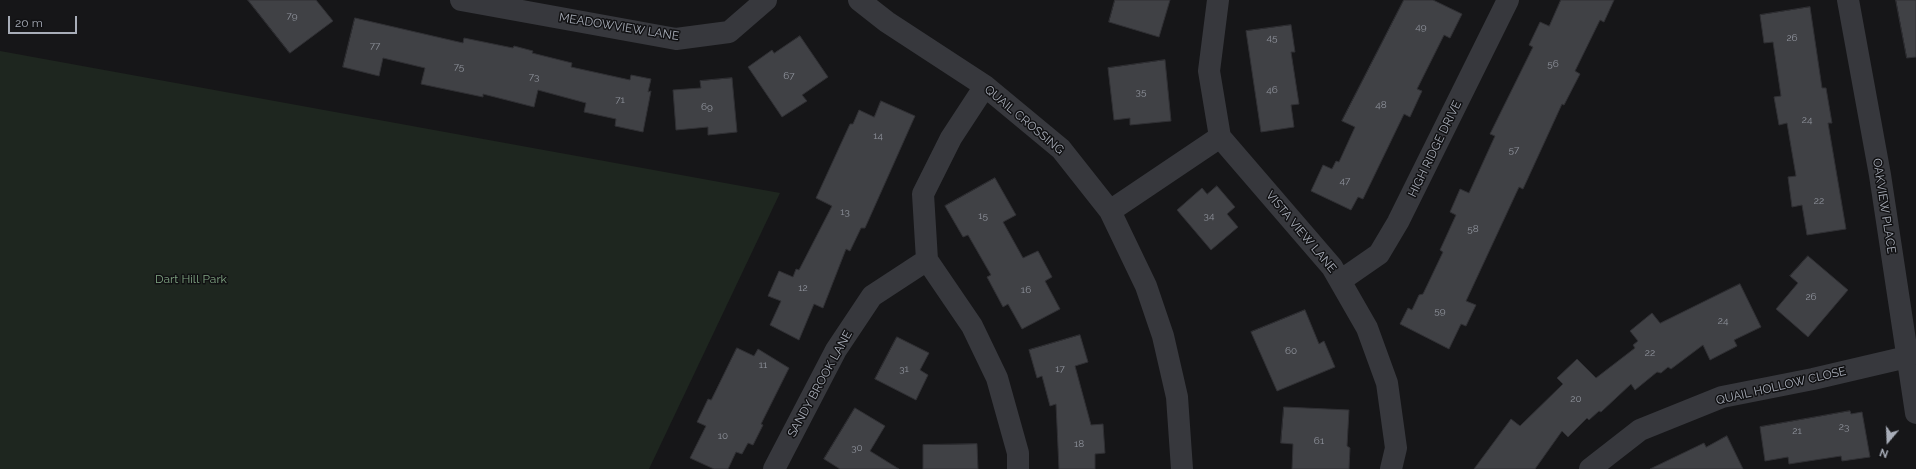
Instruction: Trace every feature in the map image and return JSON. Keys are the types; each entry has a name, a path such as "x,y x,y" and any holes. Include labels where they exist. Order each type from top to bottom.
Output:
{"street":[{"name":"MEADOWVIEW LANE","path":"461,0 676,39 729,32 766,0"},
{"name":"QUAIL CROSSING","path":"859,0 887,22 985,86 1061,149 1110,211 1146,286 1163,336 1177,397 1182,469"},
{"path":"1110,211 1220,136 1209,71 1218,0"},
{"name":"HIGH RIDGE DRIVE","path":"1340,281 1379,254 1398,222 1508,0"},
{"name":"OAKVIEW PLACE","path":"1848,0 1912,354 1916,413"},
{"path":"985,86 951,138 922,194 927,260 972,326 997,378 1018,453 1018,469"},
{"name":"VISTA VIEW LANE","path":"1220,136 1332,267 1367,328 1387,383 1396,448 1391,469"},
{"name":"SANDY BROOK LANE","path":"774,469 836,350 872,296 927,260"},
{"name":"QUAIL HOLLOW CLOSE","path":"1590,469 1640,430 1722,397 1813,379 1912,354"}],"green space":[{"name":"Dart Hill Park","path":"0,51 780,193 649,469 0,469"}],"building":[{"path":"248,0 316,0 333,21 290,53"},
{"path":"1115,0 1170,0 1159,37 1109,22"},
{"path":"1404,0 1433,0 1462,14 1450,38 1444,35 1417,89 1422,91 1410,117 1404,114 1363,199 1358,197 1351,210 1311,191 1323,165 1332,169 1336,161 1339,162 1355,127 1342,121"},
{"path":"1561,0 1614,0 1604,22 1600,20 1575,71 1580,74 1564,105 1562,104 1523,189 1519,187 1466,301 1476,305 1466,326 1461,324 1449,349 1400,324 1408,308 1412,310 1419,295 1423,294 1443,252 1440,250 1456,215 1450,212 1460,189 1469,193 1495,136 1490,134 1533,47 1529,45 1540,22 1549,26"},
{"path":"1896,0 1916,0 1916,57 1907,58"},
{"path":"1810,7 1822,88 1826,88 1832,123 1828,123 1846,229 1807,235 1802,205 1792,207 1788,177 1796,176 1787,123 1779,125 1774,97 1781,96 1773,42 1764,43 1760,15"},
{"path":"355,18 463,43 464,38 513,48 514,46 533,51 532,53 572,63 571,67 630,80 631,75 651,79 648,92 651,91 643,132 615,126 616,119 584,112 586,103 538,90 534,107 483,94 483,97 421,84 425,68 383,58 379,76 343,67"},
{"path":"1291,25 1295,52 1291,52 1299,104 1291,105 1294,127 1261,132 1246,31"},
{"path":"800,36 828,77 802,95 807,101 782,117 748,67 772,50 774,53"},
{"path":"1165,60 1171,121 1130,125 1130,118 1114,120 1108,68"},
{"path":"732,78 737,132 708,135 708,127 676,130 673,90 701,88 700,81"},
{"path":"881,101 915,116 865,228 861,228 850,251 846,249 823,308 814,304 799,340 770,325 781,301 768,296 779,271 793,277 796,269 799,270 832,206 816,198 850,124 853,124 859,110 874,117"},
{"path":"995,178 1016,215 1003,222 1023,258 1038,251 1052,277 1045,281 1060,309 1022,329 1008,304 1003,307 987,277 991,275 968,235 963,237 945,206"},
{"path":"1217,186 1235,207 1227,214 1238,227 1211,250 1177,210 1202,188 1207,194"},
{"path":"1808,256 1848,290 1808,337 1776,309 1798,283 1790,276"},
{"path":"1740,284 1761,327 1734,340 1737,346 1710,360 1703,345 1671,369 1668,367 1661,373 1657,372 1635,390 1631,384 1601,412 1599,411 1589,420 1587,418 1568,437 1562,431 1535,469 1474,469 1511,419 1520,426 1563,384 1557,378 1577,359 1596,378 1635,348 1633,345 1638,341 1630,331 1652,313 1660,323"},
{"path":"1305,310 1319,344 1324,341 1335,367 1277,391 1251,332"},
{"path":"1080,335 1088,362 1075,366 1091,425 1103,424 1105,453 1095,454 1095,469 1059,469 1056,404 1050,406 1042,376 1037,378 1029,350"},
{"path":"897,337 929,353 920,370 928,375 916,400 875,379"},
{"path":"737,348 754,356 758,349 789,368 761,424 763,425 753,445 748,443 742,454 736,452 728,469 714,469 690,458 706,426 697,422 708,399 711,400"},
{"path":"1284,407 1349,410 1347,446 1350,448 1349,469 1292,469 1293,444 1281,443"},
{"path":"855,408 885,426 870,451 899,469 840,469 824,459"},
{"path":"1850,411 1851,414 1862,412 1870,457 1842,461 1841,456 1789,464 1788,457 1765,461 1760,427"},
{"path":"1727,436 1743,469 1650,469 1704,443 1706,447"},
{"path":"977,444 978,469 923,469 923,445"}]}
